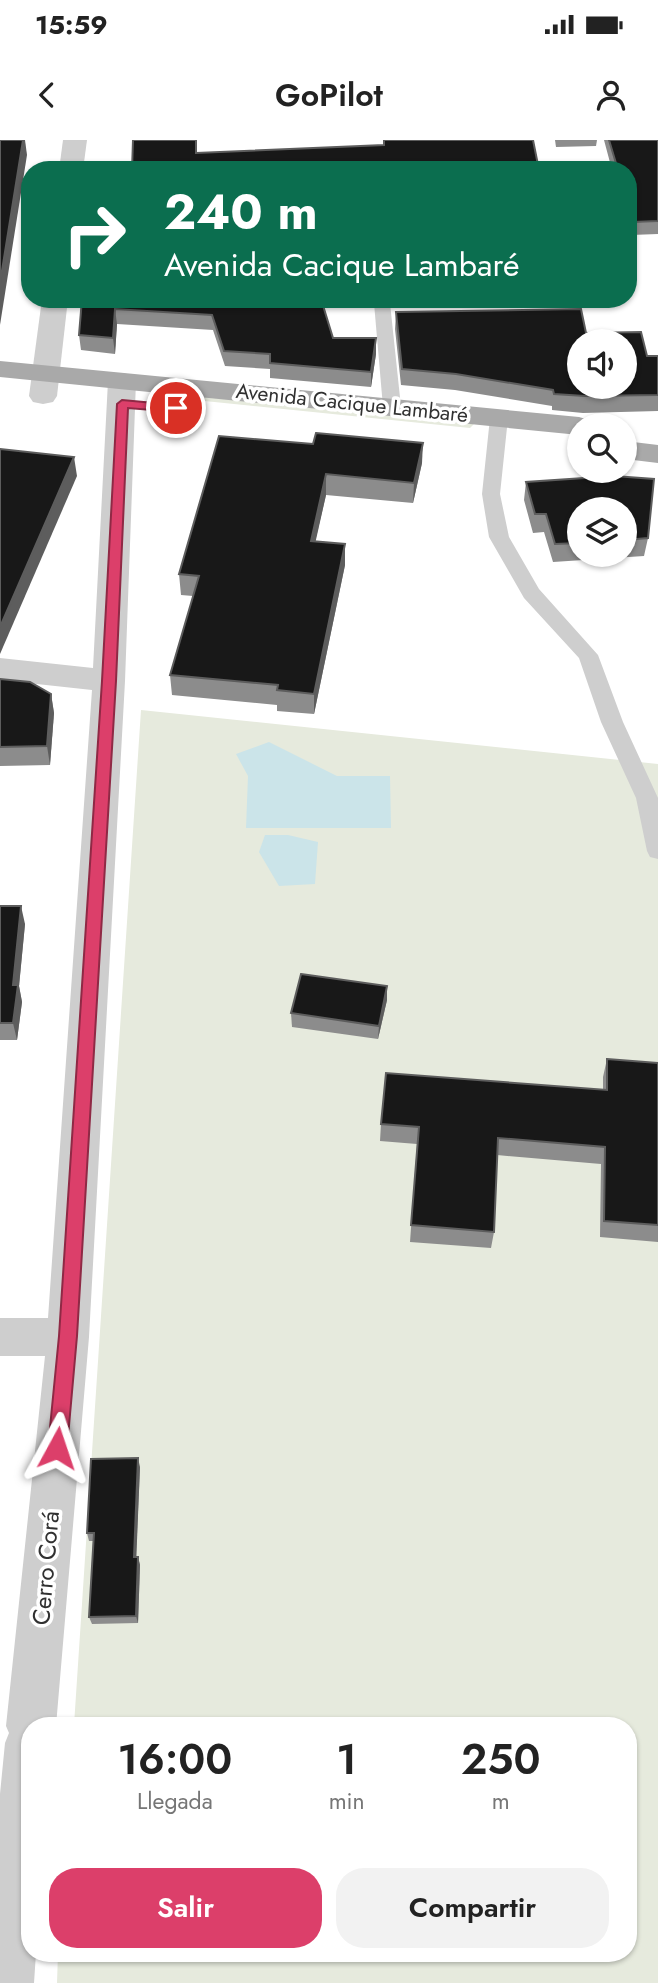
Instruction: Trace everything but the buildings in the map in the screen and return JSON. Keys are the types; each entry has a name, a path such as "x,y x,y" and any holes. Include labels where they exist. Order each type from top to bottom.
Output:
{"main road":[{"name":"Avenida Cacique Lambaré","path":"0,369 44,385"},
{"name":"Avenida Cacique Lambaré","path":"0,392 44,385 497,427 567,426"},
{"name":"Avenida Cacique Lambaré","path":"122,392 392,407 567,443"},
{"path":"637,431 658,433"},
{"path":"637,451 658,454"}],"street":[{"path":"72,161 75,140"},
{"path":"44,385 54,308"},
{"name":"Cerro Corá","path":"32,1717 68,1336 109,681 122,392"},
{"path":"0,669 109,681"},
{"path":"0,1337 68,1336"},
{"path":"7,1983 21,1837"}],"lane":[{"path":"382,308 392,407"},
{"path":"497,427 491,494 499,537 531,593 588,655 612,722 647,798 658,851"}],"shaded area":[{"path":"185,395 474,424 470,428 185,399"},
{"path":"141,710 658,764 658,1983 57,1983 58,1962 637,1962 637,1717 75,1717"}],"water":[{"path":"269,742 337,776 390,776 391,828 246,828 248,776 236,754"},
{"path":"265,835 288,835 318,842 315,884 279,886 259,852"}],"route":[{"path":"57,1448 68,1336 109,681 122,404 176,408"}]}
